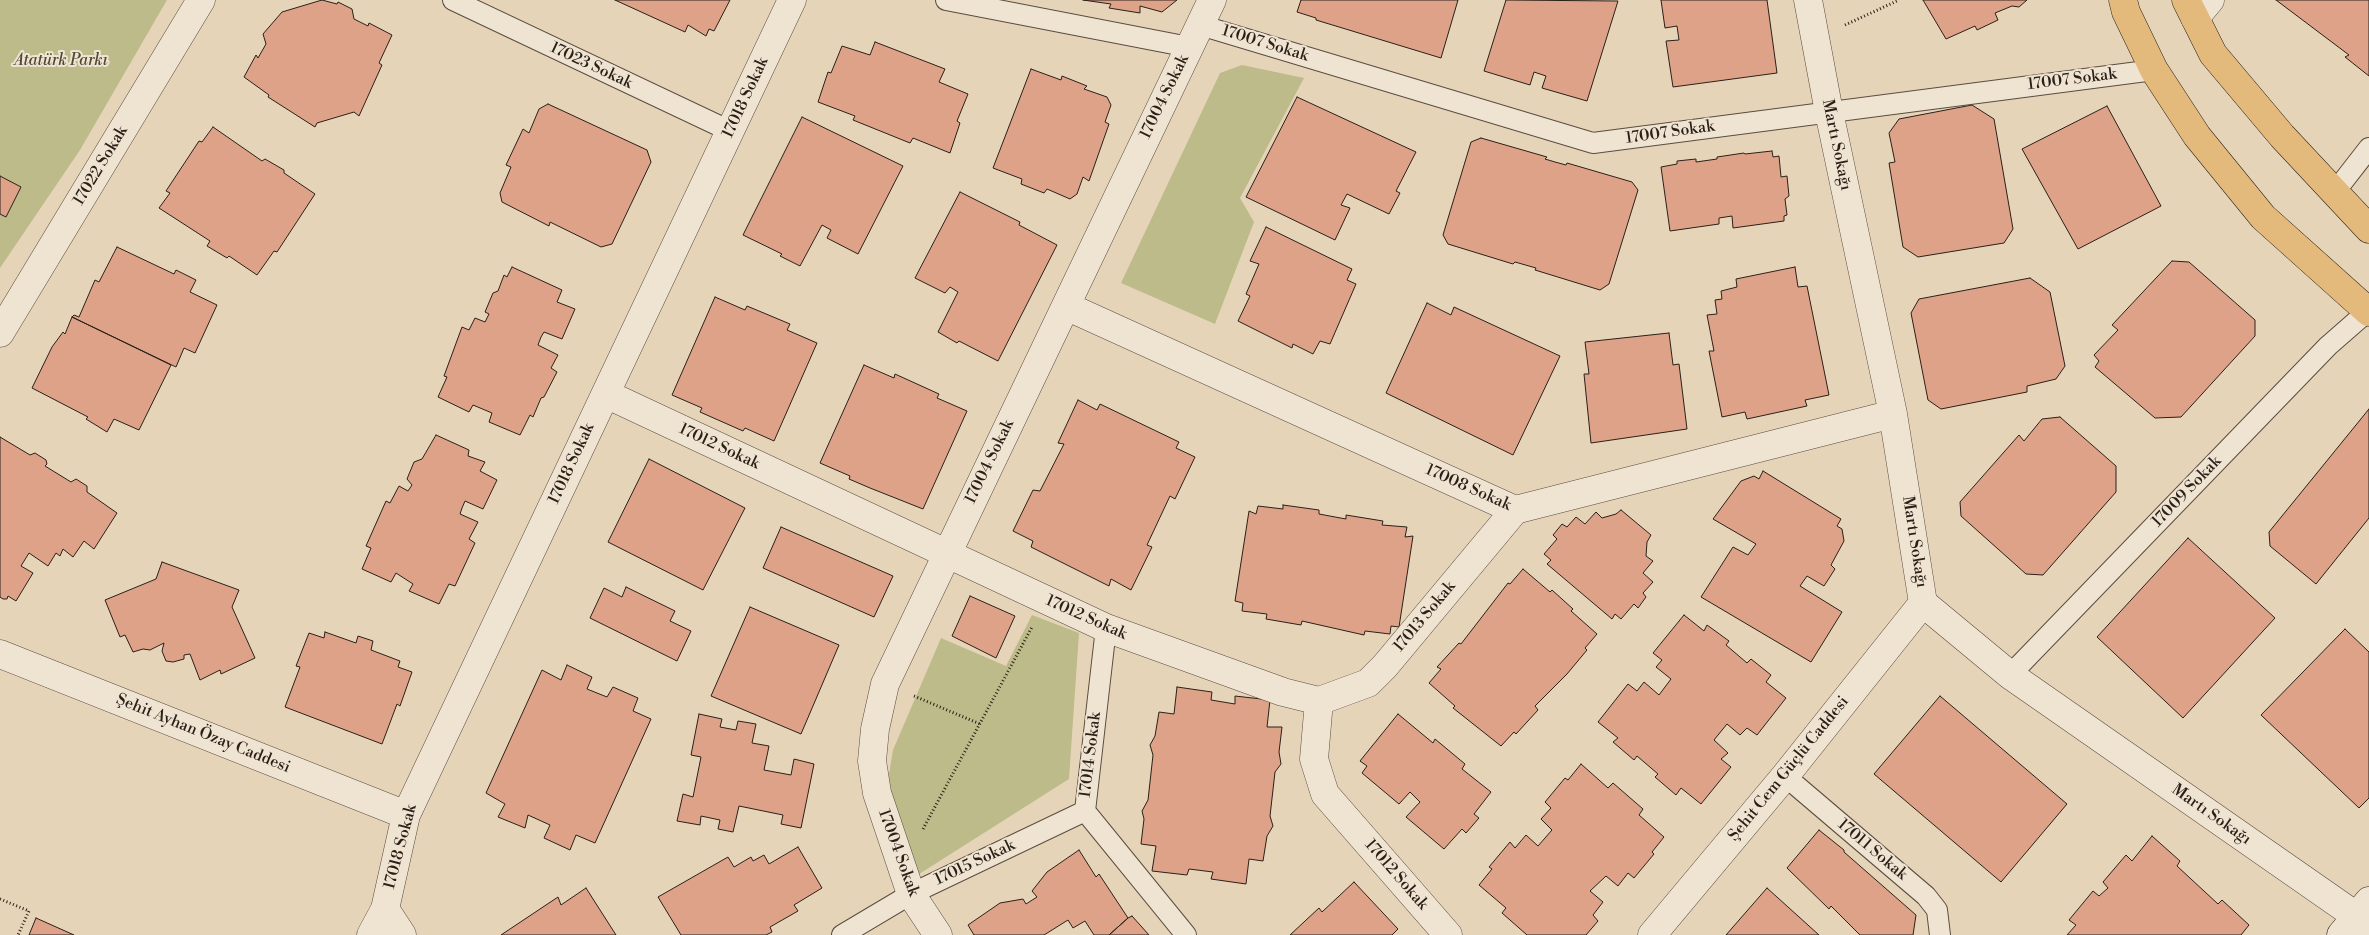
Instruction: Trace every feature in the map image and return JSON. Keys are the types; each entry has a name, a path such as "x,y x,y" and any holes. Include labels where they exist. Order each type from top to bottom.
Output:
{"main road":[{"path":"2123,0 2126,12 2154,70 2197,136 2263,217 2368,312"},
{"path":"2197,6 2213,54 2282,136 2369,229"}],"street":[{"name":"17022 Sokak","path":"0,333 201,0"},
{"name":"17018 Sokak","path":"371,935 385,909 406,815 792,0"},
{"name":"17004 Sokak","path":"938,935 911,894 877,793 872,761 875,729 885,684 1212,0"},
{"name":"Martı Sokağı","path":"1808,0 1829,112 1893,414 1924,603 2010,675 2359,919"},
{"name":"17008 Sokak","path":"1066,306 1515,510 1893,414"},
{"name":"17012 Sokak","path":"606,394 1106,628 1283,692 1319,701 1314,759 1325,794 1448,935"},
{"name":"17013 Sokak","path":"1319,701 1368,683 1515,510"},
{"name":"Şehit Cem Güçlü Caddesi","path":"1652,935 1785,776 1924,603"},
{"name":"Şehit Ayhan Özay Caddesi","path":"0,654 406,815"},
{"path":"385,909 402,935"}],"lane":[{"name":"17023 Sokak","path":"452,0 730,131"},
{"name":"17007 Sokak","path":"946,0 1194,36 1593,143 2154,70"},
{"path":"2334,193 2369,148"},
{"name":"17009 Sokak","path":"2010,675 2328,346 2368,312"},
{"name":"17014 Sokak","path":"1106,628 1085,811 1186,935"},
{"name":"17011 Sokak","path":"1785,776 1926,896 1937,910 1940,935"},
{"name":"17015 Sokak","path":"842,935 911,894 1085,811"}],"path":[{"path":"1816,39 1899,0"},
{"path":"902,868 1046,600"},
{"path":"885,684 980,724"},
{"path":"0,899 29,911 18,935"}],"green space":[{"name":"Atatürk Parkı","path":"0,0 167,0 80,150 0,268"},
{"path":"1242,65 1304,78 1240,198 1254,222 1215,324 1121,283 1220,73"},
{"path":"1032,615 1079,633 1069,779 916,876 887,786 893,750 941,638 1006,666"}],"building":[{"path":"322,0 337,4 338,2 352,9 354,19 368,26 369,23 392,35 379,63 382,65 359,116 354,112 317,123 315,127 268,97 269,95 244,77 256,55 258,58 266,44 263,34 282,12"},
{"path":"615,0 730,0 714,31 709,29 706,36 688,25 685,32"},
{"path":"1083,0 1177,0 1162,12 1140,6 1140,13 1109,8 1111,4"},
{"path":"1301,0 1458,0 1441,58 1316,20 1316,18 1297,12"},
{"path":"1506,0 1618,1 1587,101 1542,88 1546,76 1534,72 1530,85 1484,71"},
{"path":"1661,0 1767,0 1777,73 1673,87 1666,41 1679,40 1677,26 1665,28"},
{"path":"1923,0 2027,0 2019,7 2012,6 1995,13 1998,20 1977,30 1975,26 1946,39"},
{"path":"2276,0 2369,0 2369,76 2345,57 2349,55"},
{"path":"875,42 945,69 939,82 968,94 957,121 960,123 950,153 913,138 910,143 853,120 855,116 818,102 828,72 831,73 842,46 870,55"},
{"path":"1031,69 1061,80 1062,76 1087,86 1084,89 1107,97 1111,105 1105,122 1109,124 1089,181 1083,177 1077,194 1070,199 1047,189 1044,193 1021,184 1022,179 993,168"},
{"path":"1297,97 1416,152 1396,191 1400,193 1389,214 1347,194 1341,205 1350,208 1335,240 1246,197"},
{"path":"548,104 647,150 651,162 612,244 601,247 550,222 549,226 502,202 500,193 511,167 506,165 523,129 529,133 539,109"},
{"path":"1972,105 1994,119 2013,229 2004,243 1918,257 1903,247 1889,163 1895,162 1889,133 1899,119"},
{"path":"2107,106 2161,206 2078,249 2022,149"},
{"path":"802,117 903,166 858,254 827,238 831,230 822,225 800,266 780,256 782,254 743,235"},
{"path":"213,127 262,161 265,159 284,170 284,173 315,194 277,252 274,251 257,275 229,256 227,258 207,246 210,241 159,208 170,193 166,191 199,141 202,142"},
{"path":"1481,138 1547,157 1545,159 1555,162 1566,165 1567,163 1632,182 1638,190 1609,284 1600,290 1535,270 1536,268 1515,262 1513,264 1448,244 1443,235 1471,142"},
{"path":"1772,151 1773,157 1779,156 1781,177 1787,176 1789,196 1785,199 1787,215 1784,216 1784,221 1733,228 1732,216 1719,218 1719,224 1670,231 1661,167 1677,164 1677,161 1696,159 1696,162 1744,153"},
{"path":"0,176 21,187 6,217 0,214"},
{"path":"960,192 1020,222 1019,225 1057,245 998,361 959,341 957,343 938,332 958,292 950,287 945,293 915,278"},
{"path":"1266,227 1352,269 1347,280 1356,284 1330,344 1320,341 1313,354 1293,344 1292,348 1238,321 1250,296 1246,294 1259,264 1250,261"},
{"path":"117,247 174,274 176,270 196,280 190,292 217,305 195,353 184,348 176,367 72,317 74,315 79,317 95,280 99,282"},
{"path":"2172,261 2189,262 2255,320 2255,336 2181,417 2155,418 2095,367 2099,361 2094,355 2118,330 2112,325"},
{"path":"512,267 562,290 557,302 575,309 562,339 544,332 541,337 538,345 558,355 551,368 557,372 544,397 541,398 533,417 530,415 520,435 489,422 492,413 473,405 469,412 438,397 447,377 444,376 462,327 469,330 475,318 485,322 489,314 485,312 493,293 498,291 504,275 507,277"},
{"path":"1795,267 1798,287 1807,286 1829,395 1805,400 1807,406 1747,419 1745,412 1722,417 1709,351 1714,351 1707,315 1717,314 1715,300 1722,299 1721,291 1737,287 1736,279"},
{"path":"2030,278 2050,292 2065,366 2056,379 2027,386 2027,392 1941,409 1928,400 1911,313 1919,299"},
{"path":"715,297 745,310 747,306 790,324 787,330 817,343 774,441 745,428 743,431 700,412 702,408 672,395"},
{"path":"1427,303 1451,315 1454,307 1560,356 1513,455 1386,393"},
{"path":"72,317 171,365 139,430 114,419 107,432 86,419 88,417 32,388 52,347 63,332 65,334"},
{"path":"1669,333 1673,365 1679,364 1687,429 1591,443 1584,374 1589,374 1585,342"},
{"path":"864,365 894,378 895,374 939,394 937,398 967,411 923,509 849,479 850,476 820,463"},
{"path":"1078,400 1097,410 1100,404 1179,442 1176,448 1195,457 1175,499 1170,496 1147,545 1152,547 1131,590 1111,579 1109,586 1031,547 1033,541 1013,531 1033,490 1040,491 1064,444 1058,443"},
{"path":"2369,409 2369,518 2316,584 2270,546 2269,532"},
{"path":"2060,417 2116,466 2116,492 2043,575 2026,574 1961,516 1960,502 2019,435 2024,441 2042,419"},
{"path":"436,435 469,450 468,456 485,462 480,471 497,480 483,509 465,501 460,514 478,522 469,539 475,543 455,586 449,584 439,604 409,591 413,584 396,573 391,582 362,569 371,548 366,546 386,501 390,503 399,486 408,491 412,485 407,479 414,462 422,459"},
{"path":"0,437 30,455 35,453 46,460 47,464 45,466 71,482 76,479 87,486 87,492 117,513 94,549 84,541 73,557 63,549 60,556 56,553 48,566 29,553 21,566 33,573 16,601 8,596 7,599 0,597"},
{"path":"649,459 745,508 703,590 608,542"},
{"path":"1763,471 1841,519 1837,526 1842,529 1844,541 1831,565 1835,569 1824,586 1807,576 1800,586 1842,612 1811,662 1701,597 1733,547 1748,555 1756,544 1713,519 1741,481 1754,476 1759,479"},
{"path":"1283,505 1319,510 1319,514 1346,519 1346,515 1383,521 1382,525 1407,527 1405,537 1413,536 1399,627 1391,626 1390,634 1365,631 1364,635 1302,621 1301,625 1266,619 1267,614 1242,611 1243,603 1235,601 1249,511 1256,514 1258,506 1283,509"},
{"path":"1621,510 1651,535 1647,542 1646,556 1653,561 1643,573 1653,582 1643,593 1646,597 1638,608 1634,604 1621,619 1615,614 1612,619 1547,564 1551,560 1544,554 1557,539 1553,535 1562,524 1567,527 1576,517 1585,524 1596,512 1602,518 1616,514"},
{"path":"781,527 893,576 874,617 763,568"},
{"path":"2188,538 2275,618 2183,718 2097,637"},
{"path":"162,562 239,590 232,607 255,658 221,674 220,670 200,680 190,654 184,655 184,659 173,662 166,661 162,651 164,643 150,650 143,649 133,652 125,635 120,637 105,600 156,579"},
{"path":"1523,569 1550,592 1552,590 1573,609 1571,611 1597,634 1585,648 1587,650 1567,674 1535,706 1538,710 1516,734 1514,732 1501,746 1453,708 1455,706 1429,683 1441,669 1437,667 1459,643 1461,644 1508,583 1510,584"},
{"path":"626,587 675,611 670,621 691,631 677,661 590,618 604,588 622,597"},
{"path":"970,596 1015,616 996,658 952,636"},
{"path":"750,607 839,645 801,734 711,696"},
{"path":"1684,615 1704,631 1707,625 1729,641 1726,645 1747,663 1751,659 1771,675 1766,682 1786,698 1757,735 1747,728 1740,735 1727,724 1714,740 1728,753 1721,759 1731,767 1701,804 1681,788 1676,795 1655,777 1658,774 1637,756 1634,760 1613,742 1618,738 1598,722 1628,684 1637,691 1644,682 1659,695 1671,679 1656,667 1662,660 1653,653"},
{"path":"2345,629 2369,652 2369,798 2359,808 2261,715"},
{"path":"325,632 356,643 358,636 373,641 371,650 400,661 398,667 412,672 400,706 397,704 382,744 285,707 300,667 296,666 309,633 324,638"},
{"path":"567,665 592,677 587,689 607,697 613,687 638,698 633,711 651,719 595,843 576,835 570,850 544,838 550,825 528,815 525,828 498,817 505,804 486,793 542,670 561,680"},
{"path":"1177,687 1212,692 1211,700 1235,704 1235,696 1270,700 1267,727 1282,727 1279,752 1281,764 1275,772 1270,816 1273,826 1267,836 1263,861 1249,859 1246,884 1211,879 1213,872 1189,869 1187,875 1152,871 1156,846 1141,844 1144,819 1142,811 1148,800 1153,755 1150,745 1155,736 1159,712 1174,714"},
{"path":"1940,696 2067,804 2001,882 1874,774"},
{"path":"699,714 722,719 720,727 736,730 738,721 756,724 752,743 769,746 764,770 791,775 794,759 814,764 801,828 781,824 783,815 739,806 733,832 718,829 720,820 701,816 700,825 677,821 683,794 693,797 701,757 691,755"},
{"path":"1398,714 1433,743 1435,739 1465,764 1462,769 1491,792 1474,814 1479,818 1466,833 1462,829 1444,849 1406,817 1420,802 1410,792 1399,804 1362,773 1367,766 1360,761"},
{"path":"1581,764 1608,788 1613,783 1643,809 1639,815 1664,837 1652,852 1654,854 1634,878 1628,873 1618,886 1606,876 1590,891 1603,902 1593,915 1598,921 1586,935 1527,935 1502,913 1506,908 1479,885 1492,869 1489,867 1510,842 1515,848 1526,835 1538,846 1552,830 1541,819 1551,808 1545,802 1565,778 1568,780"},
{"path":"1819,830 1916,915 1913,935 1860,935 1831,906 1829,909 1787,868"},
{"path":"2152,836 2180,861 2177,866 2218,904 2222,900 2249,925 2241,935 2067,935 2076,925 2069,920 2093,891 2099,896 2108,888 2103,882 2126,855 2132,861"},
{"path":"798,847 822,888 794,905 798,911 770,927 772,932 766,935 681,935 658,897 728,857 734,867 751,857 753,861 764,855 769,864"},
{"path":"1079,850 1096,877 1099,874 1128,918 1109,935 1094,935 1085,921 1073,928 1068,920 1044,935 974,935 968,925 1000,903 1023,899 1026,904 1037,897 1032,891 1047,872"},
{"path":"1354,882 1398,929 1392,935 1290,935 1319,908 1322,912"},
{"path":"586,888 616,935 501,935 558,897 561,905"},
{"path":"1767,888 1819,935 1726,935"},
{"path":"1132,916 1149,935 1109,935 1128,918"},
{"path":"36,918 74,935 29,935"}]}
